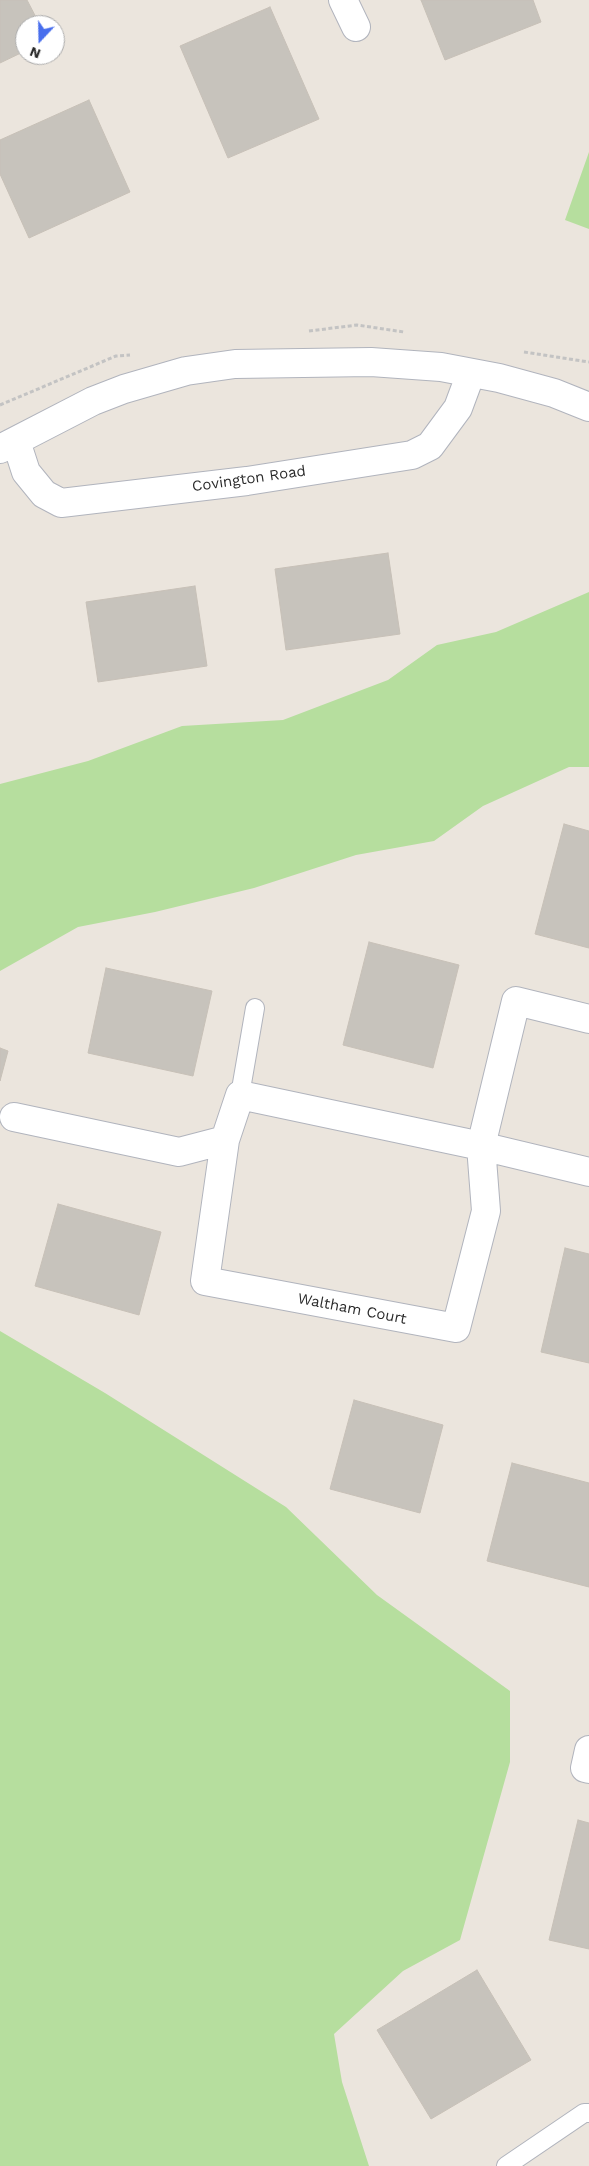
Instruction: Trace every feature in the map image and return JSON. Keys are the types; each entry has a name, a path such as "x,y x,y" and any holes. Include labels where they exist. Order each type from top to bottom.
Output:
{"street":[{"path":"343,0 356,27"},
{"name":"Covington Road","path":"471,373 458,408 430,446 412,454 247,481 61,503 44,494 8,445 93,401 124,389 186,371 235,364 371,362 441,367 499,378 554,393 589,407"},
{"name":"Waltham Court","path":"240,1096 225,1140 205,1282 456,1328 486,1210 481,1146 516,1001 589,1019"},
{"path":"240,1096 481,1146 589,1172"},
{"path":"14,1116 179,1152 225,1140"},
{"path":"589,1750 585,1768 589,1769"}],"lane":[{"path":"240,1096 255,1008"},
{"path":"506,2166 584,2114 589,2113"}],"green space":[{"path":"589,152 589,229 565,220"},
{"path":"589,592 589,767 569,767 483,806 434,841 356,855 254,888 155,912 78,927 0,971 0,784 88,761 182,726 283,720 388,680 437,645 496,632"},
{"path":"0,1331 105,1393 286,1507 377,1595 510,1691 510,1762 460,1940 403,1971 334,2034 342,2082 369,2166 0,2166"}],"building":[{"path":"0,0 27,0 35,15 15,15 15,56 0,63"},
{"path":"421,0 533,0 541,22 445,60"},
{"path":"270,7 319,119 228,158 180,46"},
{"path":"89,100 130,192 29,238 0,174 0,140"},
{"path":"388,553 400,634 286,650 275,569"},
{"path":"195,586 207,666 98,682 86,602"},
{"path":"564,824 589,831 589,948 535,934"},
{"path":"369,942 459,965 433,1068 343,1045"},
{"path":"106,968 212,991 193,1076 88,1053"},
{"path":"0,1048 8,1051 0,1081"},
{"path":"58,1204 161,1232 139,1315 35,1286"},
{"path":"565,1248 589,1254 589,1363 541,1352"},
{"path":"354,1400 443,1425 420,1513 330,1489"},
{"path":"512,1463 589,1483 589,1587 487,1561"},
{"path":"578,1820 589,1823 589,1949 549,1940"},
{"path":"477,1970 531,2060 431,2119 377,2030"}]}
